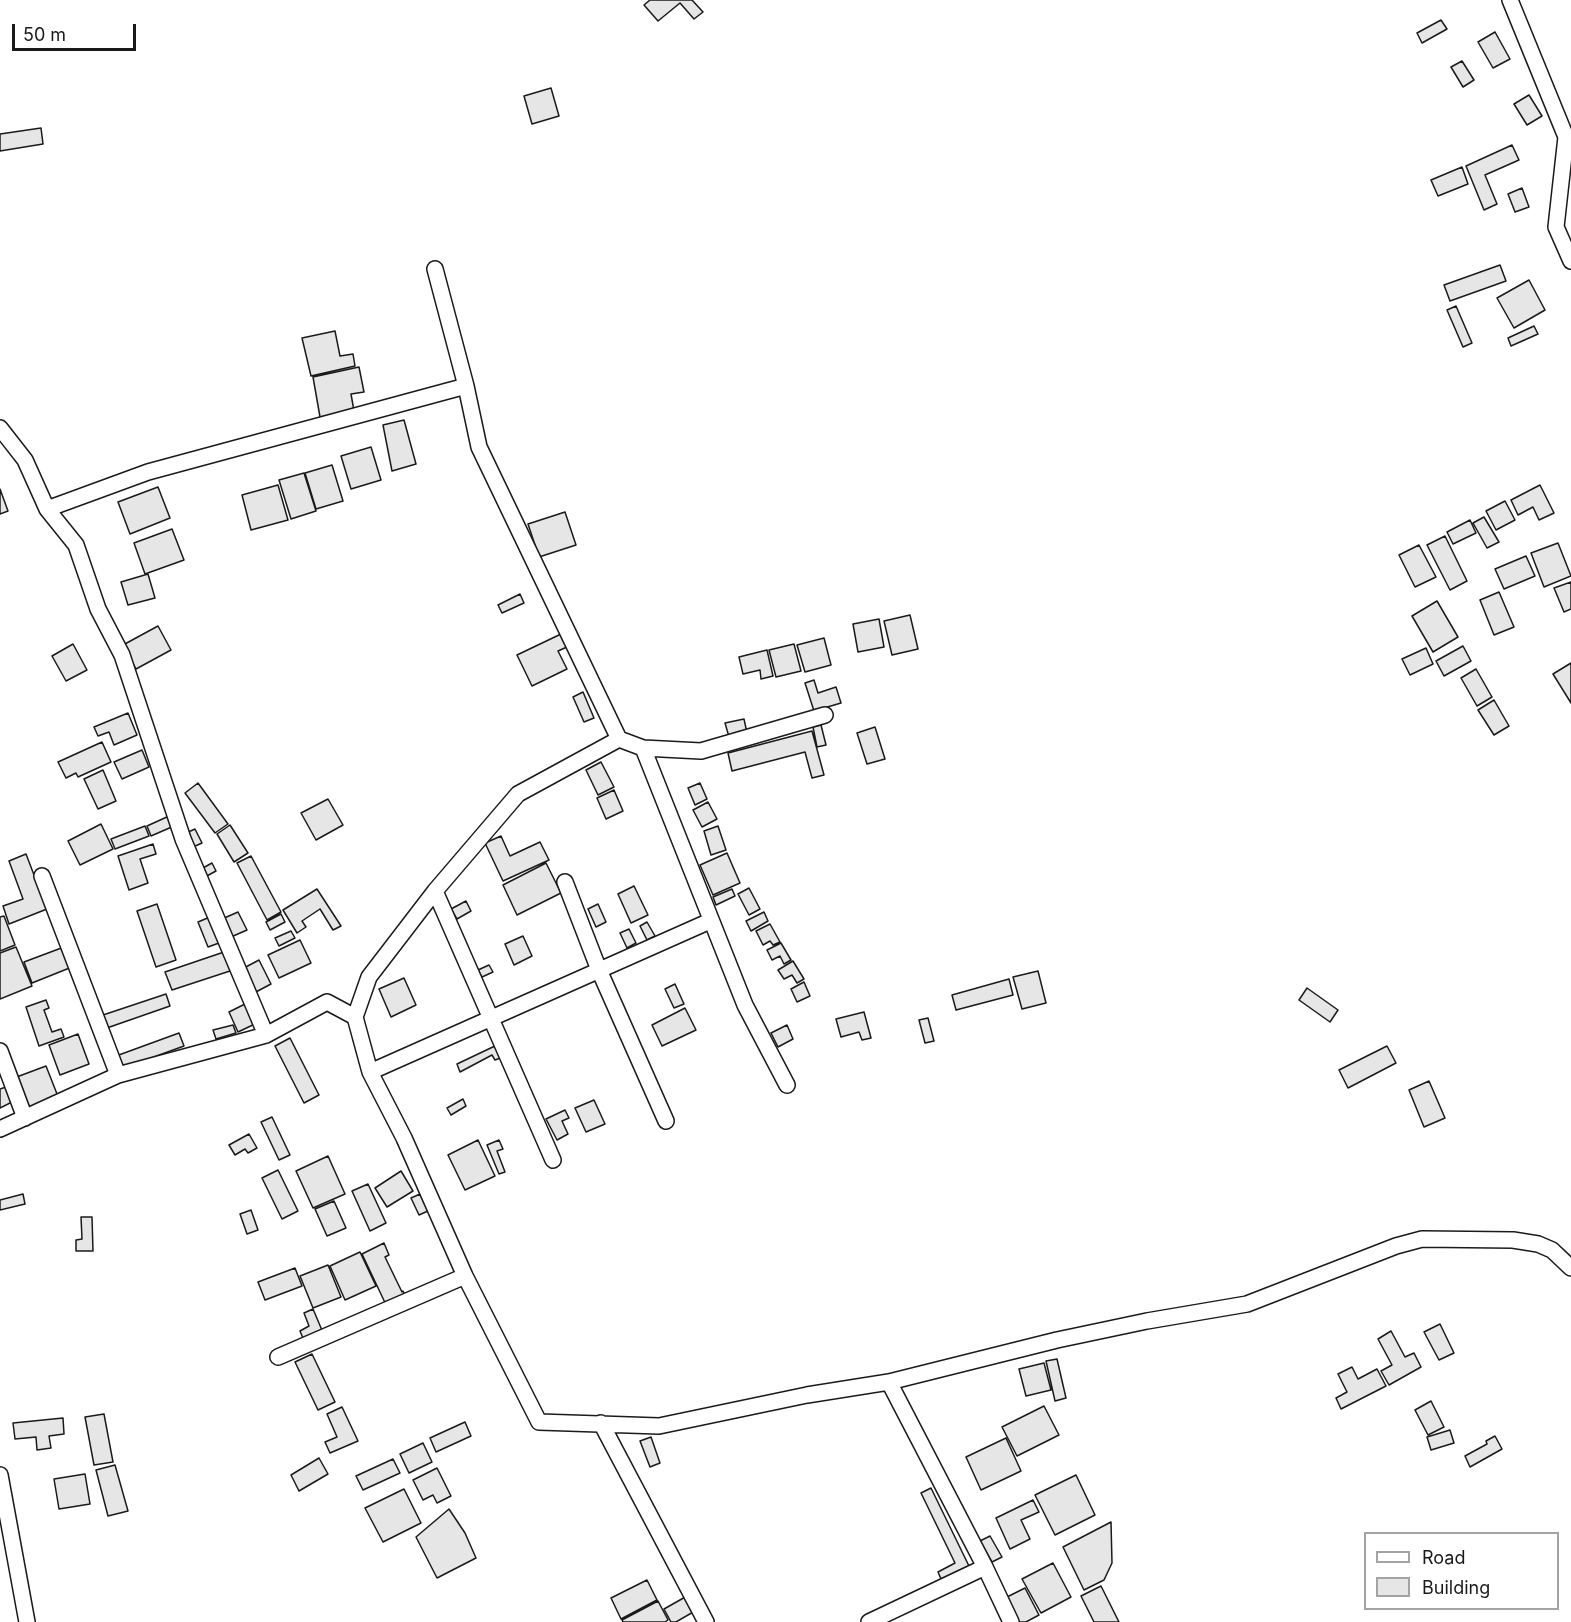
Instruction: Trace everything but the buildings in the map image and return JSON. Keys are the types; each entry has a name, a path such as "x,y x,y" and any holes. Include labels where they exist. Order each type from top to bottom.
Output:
{"street":[{"path":"1510,0 1566,137 1563,225 1571,261"},
{"path":"435,269 466,386 479,447 620,738 643,748 701,751 825,715"},
{"path":"47,509 148,472 466,386"},
{"path":"0,428 25,460 47,509 76,545 98,609 122,655 183,839 266,1035"},
{"path":"620,738 518,794 435,891 369,977 355,1017 370,1072 404,1138 465,1276 538,1422 659,1426 807,1395 889,1382 1091,1333 1247,1304 1396,1246 1422,1239 1513,1240 1538,1244 1552,1250 1571,1268"},
{"path":"643,748 745,1005 788,1085"},
{"path":"42,876 118,1075"},
{"path":"565,882 599,970 666,1121"},
{"path":"435,891 553,1160"},
{"path":"370,1072 710,921"},
{"path":"0,1129 118,1075 266,1035 327,1002 355,1017"},
{"path":"0,1051 25,1118"},
{"path":"278,1357 465,1276"},
{"path":"889,1382 1011,1622"},
{"path":"601,1423 706,1622"},
{"path":"0,1475 27,1622"},
{"path":"877,1620 985,1567"}]}
